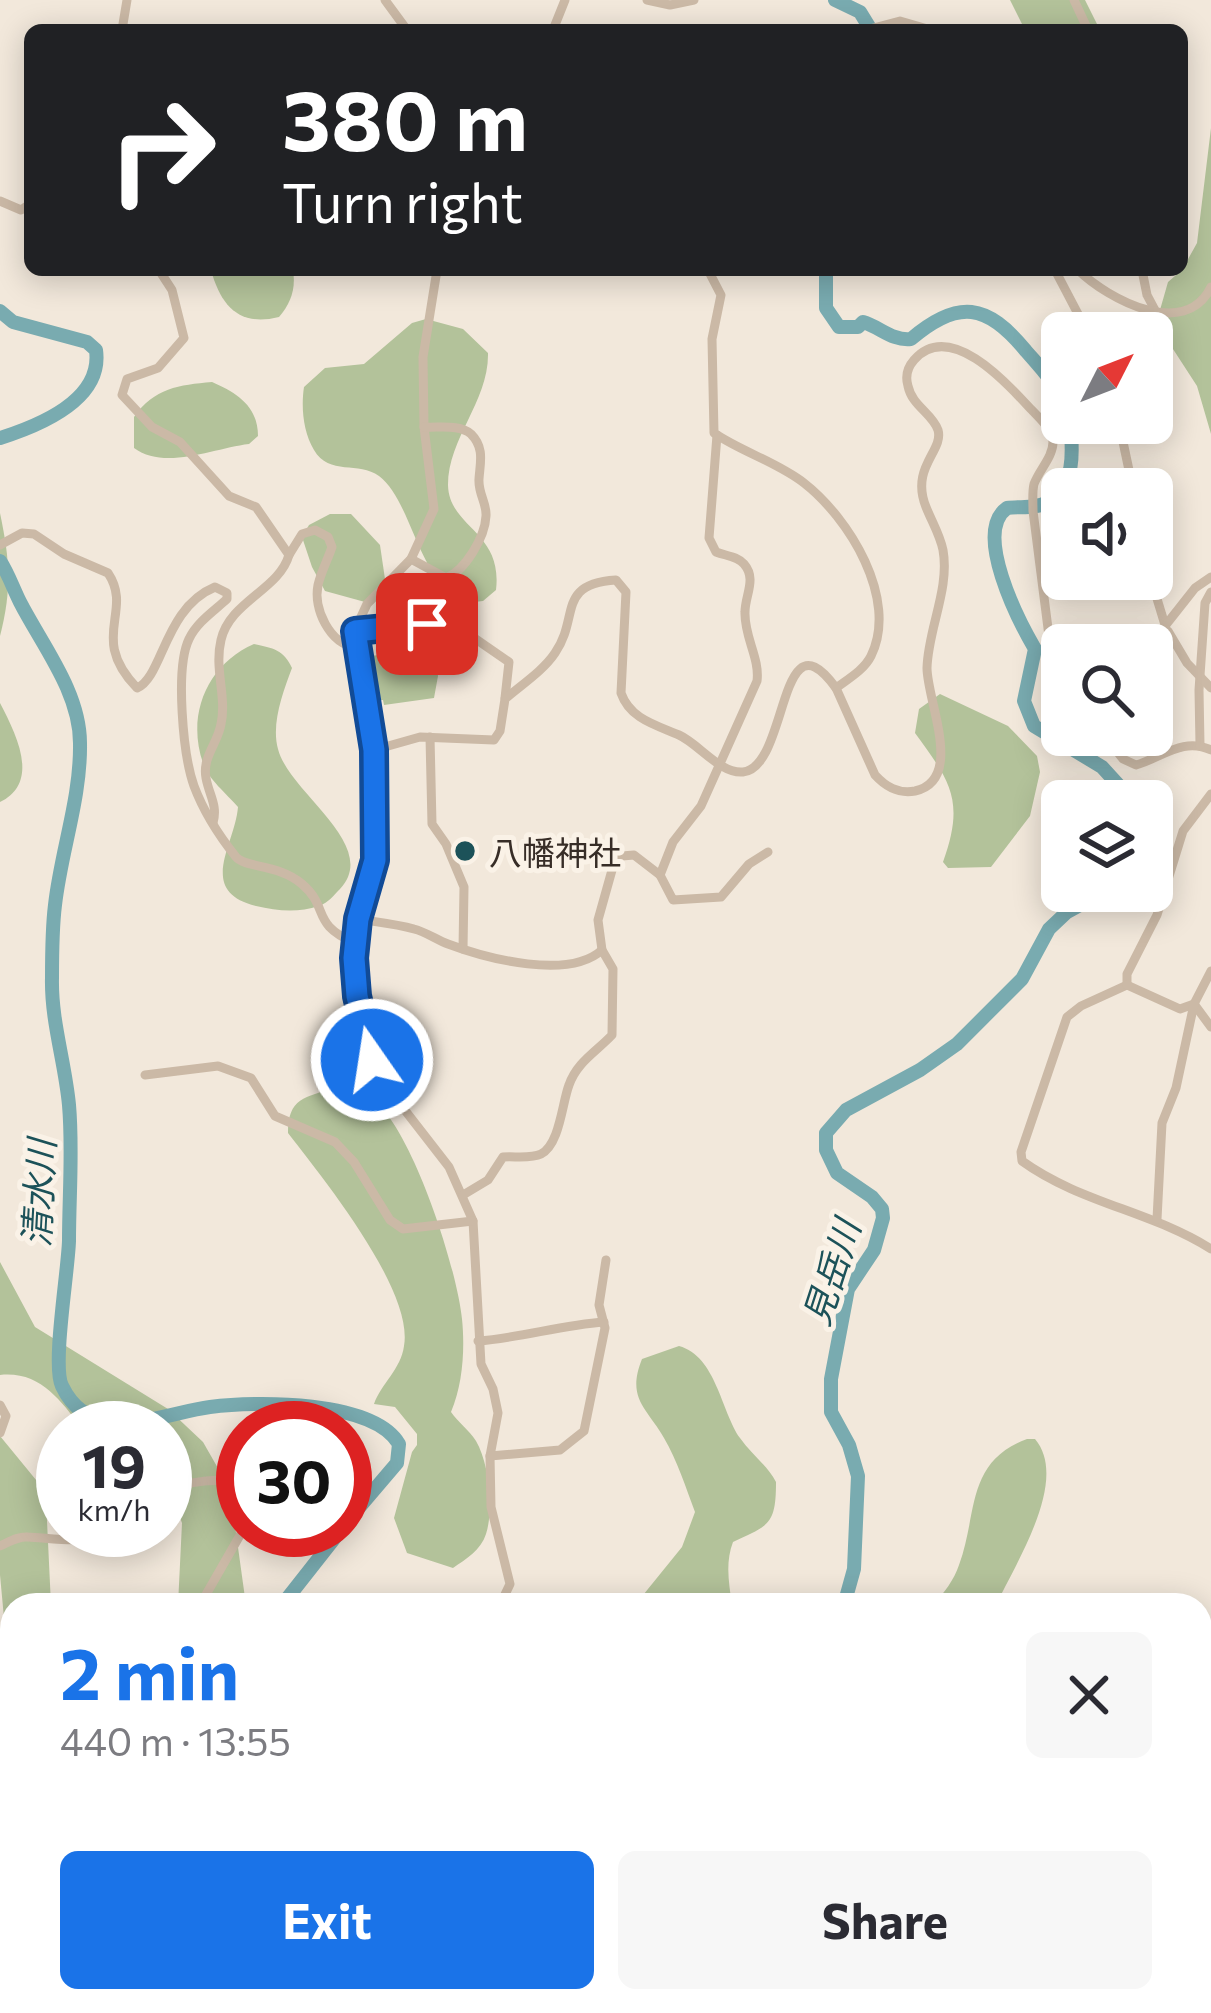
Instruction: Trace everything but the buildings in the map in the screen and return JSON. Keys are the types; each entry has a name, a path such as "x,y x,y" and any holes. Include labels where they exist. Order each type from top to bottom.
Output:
{"street":[{"path":"647,0 670,5 694,0"},
{"path":"164,276 172,290 184,338 158,368 127,379 122,395 152,427 180,442 229,496 256,507 290,555"},
{"path":"436,276 423,357 424,428 434,509 411,560 376,594 355,631 374,750 375,860 358,919 357,996 376,1073 441,1156 472,1221 481,1364 497,1401 490,1456 491,1507 509,1576 507,1593"},
{"path":"659,875 674,842 701,806 759,674 745,614 750,583 747,568 738,559 716,553 709,538 717,435 712,423 712,339 722,295 711,276"},
{"path":"1058,276 1077,312"},
{"path":"1086,276 1109,292 1156,312 1190,310 1211,287"},
{"path":"1143,276 1156,312"},
{"path":"505,699 554,656 581,588 616,580 626,592 621,682 625,704 641,718 688,739 720,764 740,772 766,758 787,686 795,673 814,668 836,688 875,775 883,783 914,791 935,778 942,755 927,666 944,567 940,538 920,479 938,430 913,400 906,377 921,354 947,349 997,371 1046,427 1052,450 1033,487 1033,507 1048,624"},
{"path":"411,560 450,578 471,552 486,518 478,485 481,456 473,437 459,428 424,428"},
{"path":"717,435 806,484 871,570 877,598 874,644 864,666 836,688"},
{"path":"212,823 214,797 206,776 207,757 221,725 217,678 222,636 228,620 285,570 302,534 315,530 328,537 332,547 316,590 328,632 343,646 355,647"},
{"path":"0,545 22,533 34,534 64,554 108,573 117,595 112,650 137,688 148,681 172,623 206,591 215,587 227,593 227,599 198,624 184,655 184,716 193,783 237,859 287,872 313,897 324,925 355,943"},
{"path":"1170,624 1195,589 1211,578"},
{"path":"1173,749 1206,747 1198,690 1205,603 1211,592"},
{"path":"355,631 427,624 440,636 467,633 509,662 500,731 494,740 411,738 374,750"},
{"path":"1173,639 1211,688"},
{"path":"430,737 432,824 464,887 463,949"},
{"path":"1121,756 1136,765 1157,756"},
{"path":"1127,985 1127,974 1157,915 1183,831 1211,794"},
{"path":"463,1195 488,1180 503,1157 546,1150 571,1079 585,1058 612,1035 613,969 602,950 598,920 617,859 634,855 659,875 673,900 721,897 749,864 768,852"},
{"path":"358,919 414,928 463,949 554,966 573,966 602,950"},
{"path":"1157,1220 1162,1123 1194,1004 1211,971"},
{"path":"1194,1004 1180,1010 1127,985 1067,1017 1021,1157 1025,1165 1091,1199 1157,1220 1211,1249"},
{"path":"1194,1004 1211,1027"},
{"path":"145,1075 218,1066 251,1078 275,1116 335,1142 354,1162 390,1220 404,1229 472,1221"},
{"path":"490,1456 552,1452 579,1437 591,1414 604,1322 599,1304 606,1260"},
{"path":"478,1341 604,1322"},
{"path":"0,1405 6,1416 0,1433"},
{"path":"0,1546 36,1536"},
{"path":"207,1593 228,1557"}],"green space":[{"path":"1010,0 1085,0 1097,24 1022,24"},
{"path":"1211,128 1211,434 1197,386 1173,349 1173,312 1160,312 1168,282 1175,276 1188,276 1188,259 1197,243"},
{"path":"213,276 293,276 292,295 279,317 243,316 220,294"},
{"path":"426,319 463,329 488,353 487,371 454,451 448,485 457,511 492,555 496,590 483,601 466,603 450,593 426,561 391,488 371,472 320,458 305,427 304,387 325,368 364,364 412,323"},
{"path":"212,382 238,396 250,409 258,436 249,444 175,458 146,455 134,448 134,417 150,400 178,387"},
{"path":"0,513 8,575 0,636"},
{"path":"330,514 351,514 380,545 386,586 365,602 325,591 312,567 302,537 309,525"},
{"path":"254,644 277,651 292,668 277,719 278,749 349,855 350,872 340,889 326,903 311,908 256,906 227,890 223,878 238,807 203,763 197,727 213,678 224,664"},
{"path":"434,653 438,676 434,698 384,705 383,700 373,701 362,656"},
{"path":"940,694 1008,726 1037,756 1040,772 1030,816 991,867 948,868 943,862 953,823 951,793 915,733 919,709"},
{"path":"0,703 18,743 22,770 20,782 0,802"},
{"path":"335,1088 362,1090 397,1129 428,1194 451,1265 463,1342 461,1378 451,1412 480,1450 490,1499 484,1540 453,1568 407,1553 394,1518 417,1445 417,1434 395,1407 374,1404 404,1346 395,1295 362,1235 288,1133 291,1112 300,1101"},
{"path":"0,1262 35,1327 155,1401 59,1401 37,1382 0,1375"},
{"path":"679,1346 701,1361 733,1427 776,1482 768,1522 733,1542 728,1565 730,1593 645,1593 682,1547 695,1512 669,1447 637,1394 642,1359"},
{"path":"192,1432 216,1465 216,1557 239,1557 244,1593 179,1593 180,1557 192,1557"},
{"path":"0,1436 36,1480 36,1557 49,1557 50,1593 2,1593"},
{"path":"1035,1439 1044,1456 1043,1499 1026,1545 1002,1593 942,1593 957,1571 983,1476 1007,1449"}],"waterway":[{"name":"見岳川","path":"835,0 860,12 867,24"},
{"name":"見岳川","path":"826,276 826,308 839,327 858,327 863,322 911,339 943,317 972,312 998,323 1041,368"},
{"name":"清水川","path":"0,311 13,322 87,342 96,350 95,368 79,397 49,418 0,438"},
{"name":"見岳川","path":"1071,444 1068,478 1056,496 1042,505 1007,508 998,520 996,556 1035,649 1024,701 1034,726 1102,767 1114,780"},
{"name":"清水川","path":"0,561 67,687 80,743 52,942 52,994 71,1139 59,1375 75,1405 109,1422 150,1420 216,1407"},
{"name":"見岳川","path":"847,1593 854,1569 858,1476 849,1445 831,1412 831,1379 848,1289 874,1250 883,1218 872,1197 837,1173 826,1150 826,1133 846,1110 957,1044 1022,979 1049,929 1067,912"},
{"name":"清水川","path":"372,1423 399,1444 397,1463 372,1492"},
{"name":"清水川","path":"291,1593 320,1557"}],"place":[{"name":"八幡神社","path":"465,851"}],"route":[{"path":"372,1060 354,977 358,919 375,860 374,750 355,631 427,624"}]}
